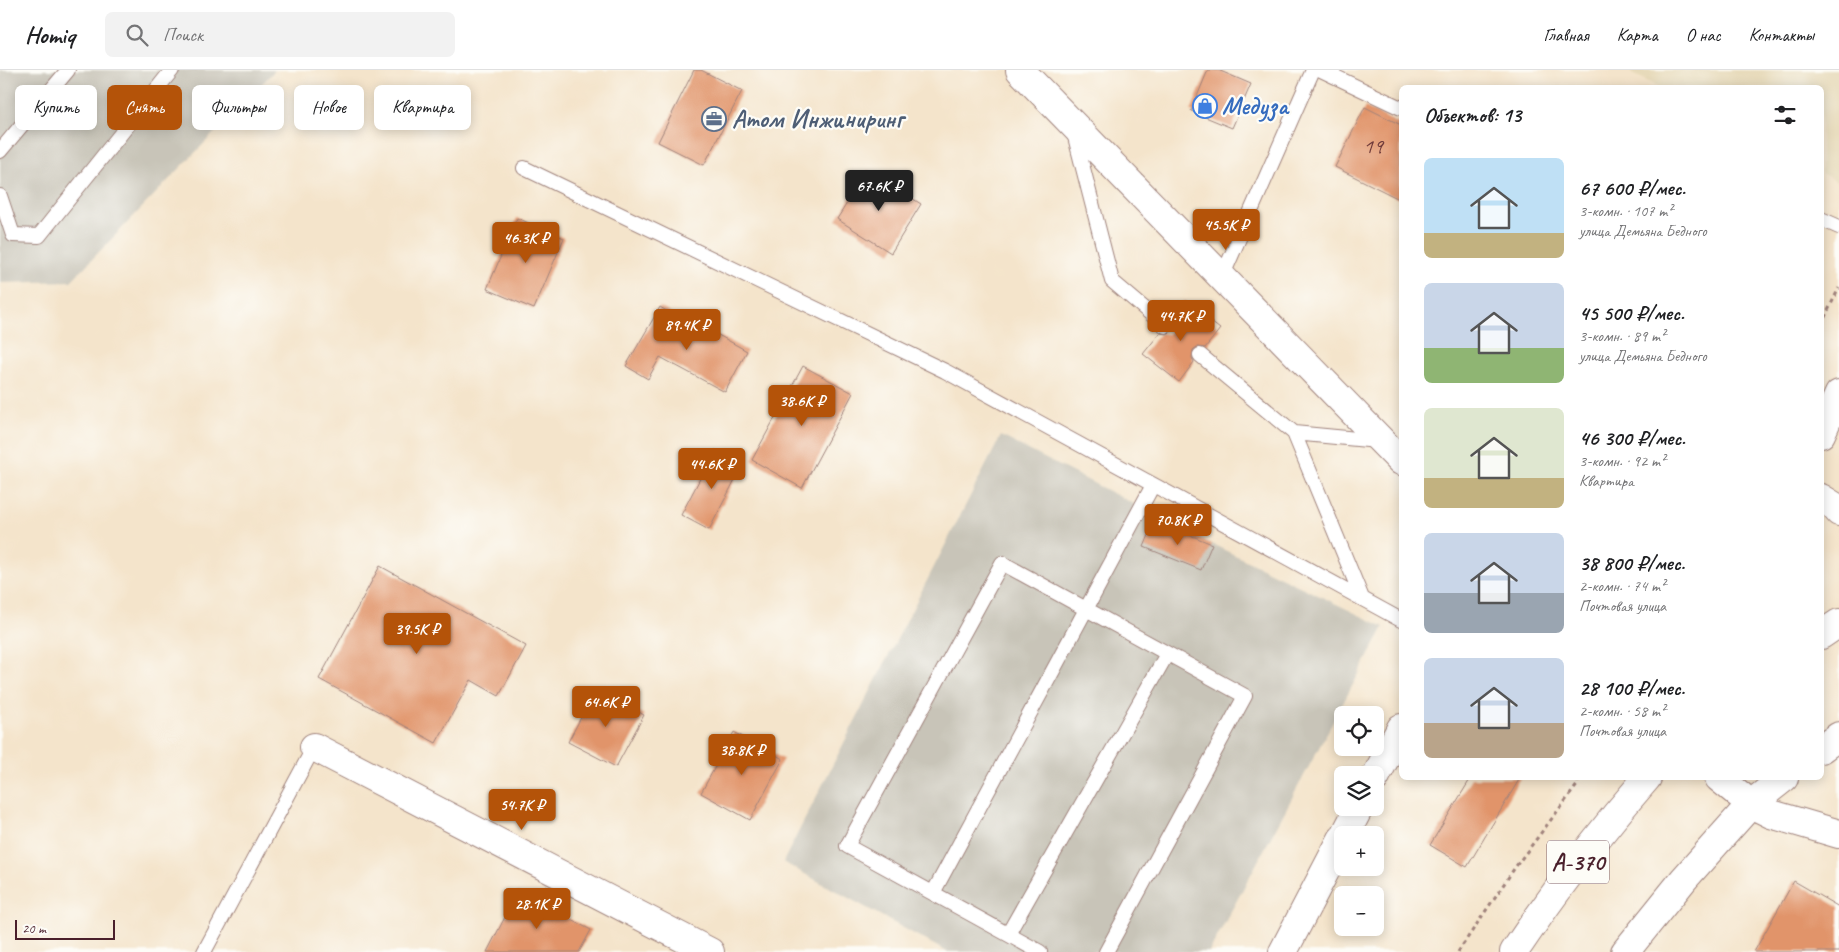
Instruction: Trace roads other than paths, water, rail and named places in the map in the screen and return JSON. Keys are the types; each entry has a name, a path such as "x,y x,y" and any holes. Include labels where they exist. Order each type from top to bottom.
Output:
{"main road":[{"path":"1020,70 1399,459"},
{"path":"1824,427 1839,394"},
{"path":"1824,500 1834,506 1839,512"},
{"path":"1824,633 1839,624"},
{"path":"1381,766 1399,732"},
{"path":"1824,746 1839,736"},
{"path":"314,747 710,952"},
{"name":"А-370","path":"1514,952 1556,891 1617,811 1645,780"},
{"path":"1721,780 1751,804 1771,814 1839,834"},
{"path":"1625,952 1684,879 1751,804 1781,780"},
{"path":"1283,952 1334,855"}],"lane":[{"path":"0,151 68,70"},
{"path":"0,196 13,235 39,236 172,70"},
{"path":"1222,277 1313,70"},
{"path":"1321,70 1399,107"},
{"path":"1072,122 1112,281 1165,326"},
{"path":"524,168 945,371 1399,619"},
{"path":"1824,220 1839,227"},
{"path":"1200,354 1294,433 1362,598"},
{"path":"1294,433 1382,441"},
{"path":"934,893 1154,485"},
{"path":"1040,952 847,846 1002,563 1245,696 1106,952"},
{"path":"1008,934 1167,654"},
{"path":"204,952 314,747"}],"place":[{"name":"Медуза","path":"1205,106"},
{"name":"Атом Инжиниринг","path":"714,119"}]}
